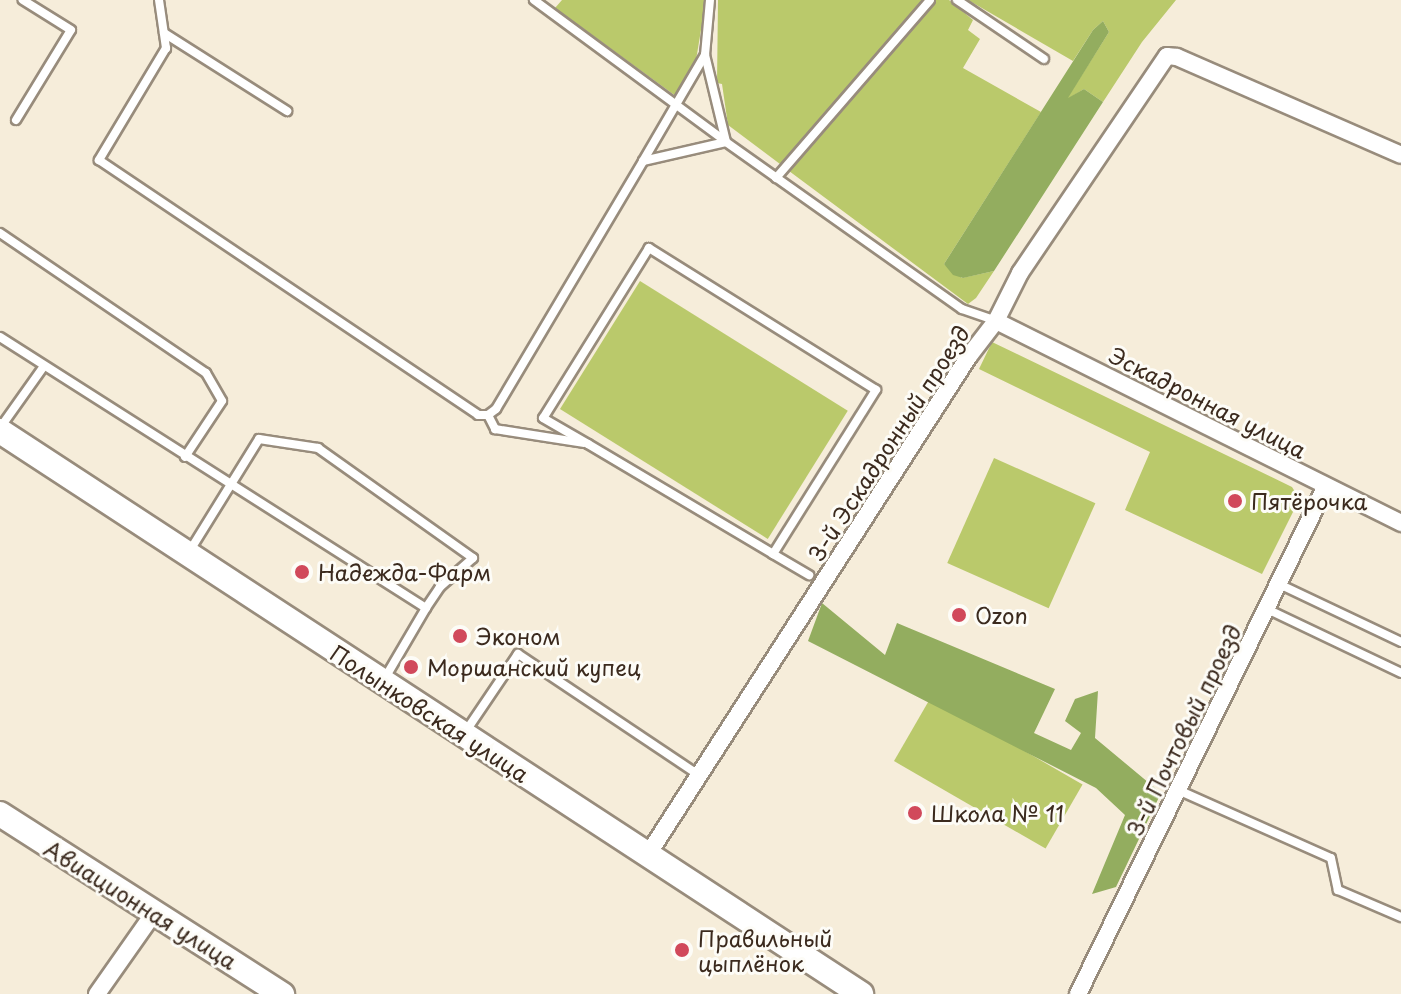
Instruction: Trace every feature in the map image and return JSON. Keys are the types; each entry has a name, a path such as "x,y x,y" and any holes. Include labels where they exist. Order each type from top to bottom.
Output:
{"street":[{"name":"3-й Эскадронный проезд","path":"647,856 969,356 996,321 1020,273 1167,56 1177,57 1401,155"},
{"name":"Эскадронная улица","path":"996,321 1401,523"},
{"name":"Полынковская улица","path":"0,430 186,556 861,994"},
{"name":"3-й Почтовый проезд","path":"1078,994 1326,486"},
{"name":"Авиационная улица","path":"0,814 282,994"},
{"path":"97,994 154,913"}],"lane":[{"path":"16,120 71,30 23,0"},
{"path":"159,0 166,48 99,160 478,415 488,415 496,409 705,55"},
{"path":"534,0 726,142 962,309 996,321"},
{"path":"710,0 705,55 726,142"},
{"path":"776,178 930,0"},
{"path":"957,0 1044,59"},
{"path":"164,33 287,111"},
{"path":"643,161 726,142"},
{"path":"0,233 206,373 222,401 185,457"},
{"path":"773,554 876,390 649,248 543,418 588,444 773,554 809,575"},
{"path":"0,337 426,608"},
{"path":"0,430 44,366"},
{"path":"488,415 495,429 588,444"},
{"path":"186,556 259,439 318,448 473,558 440,587 383,682"},
{"path":"1279,584 1401,642"},
{"path":"1267,609 1401,673"},
{"path":"463,735 518,654 699,775"},
{"path":"1178,790 1331,858 1338,890 1401,917"}],"green space":[{"path":"562,0 706,0 696,60 677,97 555,8"},
{"path":"718,0 924,0 780,164 728,125 722,84 717,83"},
{"path":"936,0 949,0 973,20 968,30 980,39 963,68 1041,112 944,264 962,278 994,271 976,298 968,304 789,171"},
{"path":"968,0 1176,0 1142,42 1103,102 1084,89 1066,100 1109,32 1103,21 1093,30 1073,61"},
{"path":"1103,21 1109,32 1068,98 1084,89 1103,102 994,271 963,278 953,275 944,264 1093,30"},
{"path":"640,281 848,411 768,539 560,409"},
{"path":"992,342 1292,487 1297,495 1297,504 1262,574 1125,510 1150,452 979,369"},
{"path":"994,458 1095,503 1049,608 947,563"},
{"path":"822,603 885,655 897,623 1055,689 1034,733 1071,750 1081,733 1065,721 1075,699 1098,691 1095,738 1161,793 1116,887 1092,894 1125,815 1096,788 808,641"},
{"path":"931,697 1083,784 1046,849 894,761"}],"place":[{"name":"Пятёрочка","path":"1235,501"},
{"name":"Надежда-Фарм","path":"302,572"},
{"name":"Ozon","path":"959,615"},
{"name":"Эконом","path":"460,636"},
{"name":"Моршанский купец","path":"411,667"},
{"name":"Школа № 11","path":"915,813"},
{"name":"Правильный цыплёнок","path":"682,950"}]}
